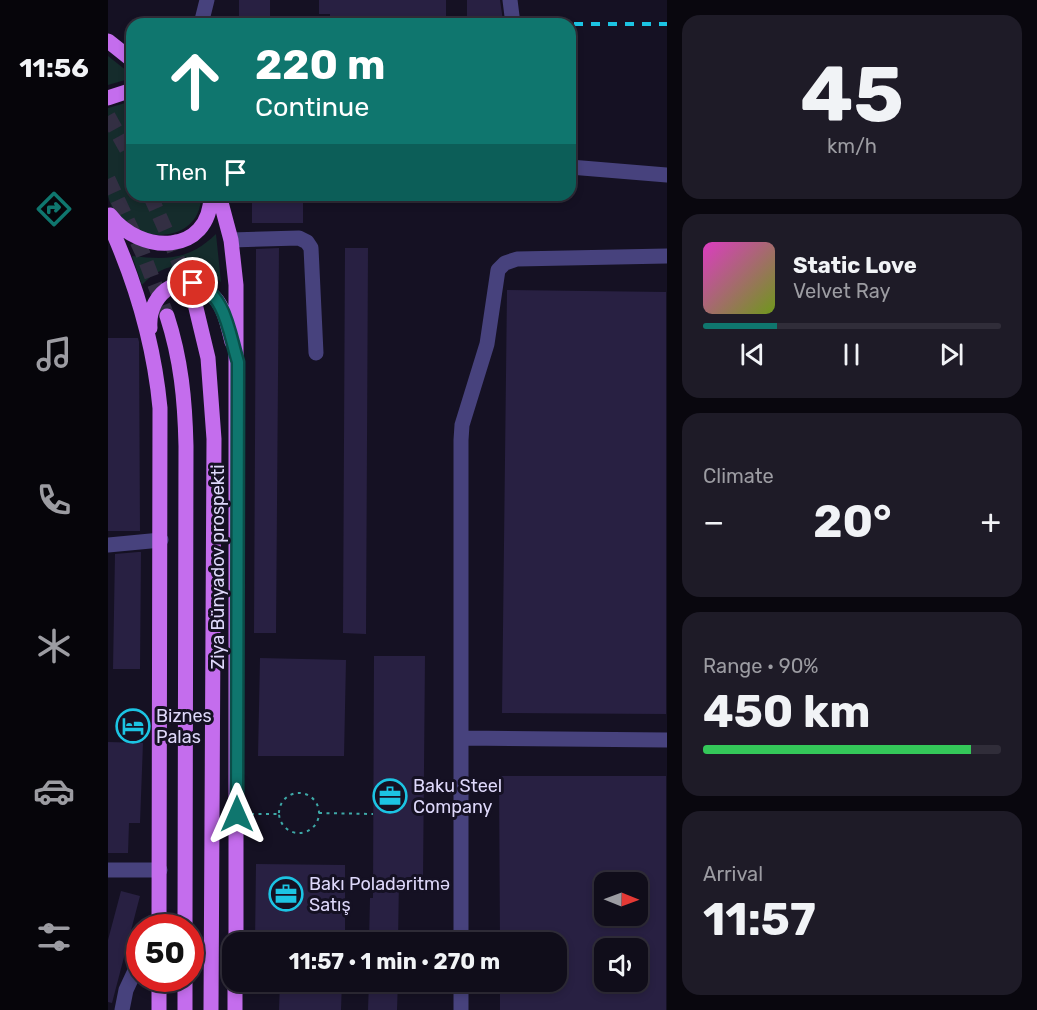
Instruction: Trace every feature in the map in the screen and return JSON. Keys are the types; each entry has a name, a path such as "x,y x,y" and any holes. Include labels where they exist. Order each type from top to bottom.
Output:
{"main road":[{"path":"108,41 126,55"},
{"path":"108,98 126,92"},
{"path":"108,213 122,230 142,241 177,242 196,233 203,226 212,201"},
{"name":"Ziya Bünyadov prospekti","path":"221,201 231,240 236,285 238,362 236,932"},
{"path":"108,222 151,344"},
{"path":"159,914 162,436 149,319 156,298 172,287 193,283 208,291 222,309 238,362"},
{"name":"Ziya Bünyadov prospekti","path":"196,308 208,358 214,429 211,1010"},
{"name":"Ziya Bünyadov prospekti","path":"167,316 180,364 186,415 186,914"},
{"path":"159,992 159,1010"},
{"path":"185,992 185,1010"},
{"path":"235,992 235,1010"}],"street":[{"path":"203,18 208,0"},
{"path":"208,0 208,18"},
{"path":"510,0 512,18"},
{"path":"576,168 666,175"},
{"path":"231,240 299,238 307,242 311,248 316,353"},
{"path":"461,932 463,738 461,440 462,424 487,344 498,270 505,263 517,259 666,256"},
{"path":"108,545 161,540"},
{"path":"463,738 666,740"},
{"path":"108,870 159,870"},
{"path":"122,1010 126,990"},
{"path":"461,992 461,1010"}],"path":[{"path":"300,793 313,798 320,813 314,828 301,834 288,831 279,814 283,801 300,793"},
{"path":"320,813 373,814"},
{"path":"237,814 279,814"}],"green space":[{"path":"108,56 126,70 126,80 108,85"},
{"path":"126,103 126,201 200,201 198,213 188,225 175,233 159,235 143,232 127,225 115,213 108,196 108,108"},
{"path":"216,234 221,282 202,269 181,266 160,271 142,285 132,256 167,258 177,256 197,249"}],"building":[{"path":"239,0 270,0 270,18 239,18"},
{"path":"319,0 446,0 446,18 330,18 330,14 319,14"},
{"path":"467,0 500,0 503,18 467,18"},
{"path":"252,201 303,201 303,223 252,223"},
{"path":"279,248 276,633 254,633 256,249"},
{"path":"345,248 368,248 366,634 343,633"},
{"path":"507,290 666,292 666,714 502,713"},
{"path":"108,338 138,338 139,342 140,531 108,531"},
{"path":"141,552 140,669 113,669 115,554"},
{"path":"374,656 425,656 423,879 399,879 398,932 369,932 370,898 373,898"},
{"path":"260,658 346,660 344,756 258,756"},
{"path":"108,742 143,743 140,823 129,823 128,853 108,853"},
{"path":"499,776 666,776 666,1010 500,1010 500,992 567,992 567,932 500,932"},
{"path":"256,864 345,865 345,932 255,932"},
{"path":"121,891 140,896 135,914 126,914 126,950 112,1003 108,1002 108,940"},
{"path":"280,992 342,992 341,1010 279,1010"},
{"path":"369,992 398,992 397,1010 368,1010"}],"tunnel":[{"path":"108,116 126,148"},
{"path":"108,179 143,254 167,316"},
{"path":"153,201 196,308"}],"railway":[{"path":"576,24 667,24"}],"place":[{"name":"Biznes Palas","path":"133,726"},
{"name":"Baku Steel Company","path":"390,796"},
{"name":"Bakı Poladəritmə Satış","path":"286,894"}],"route":[{"path":"193,283 208,291 222,309 238,362 237,814"}]}
